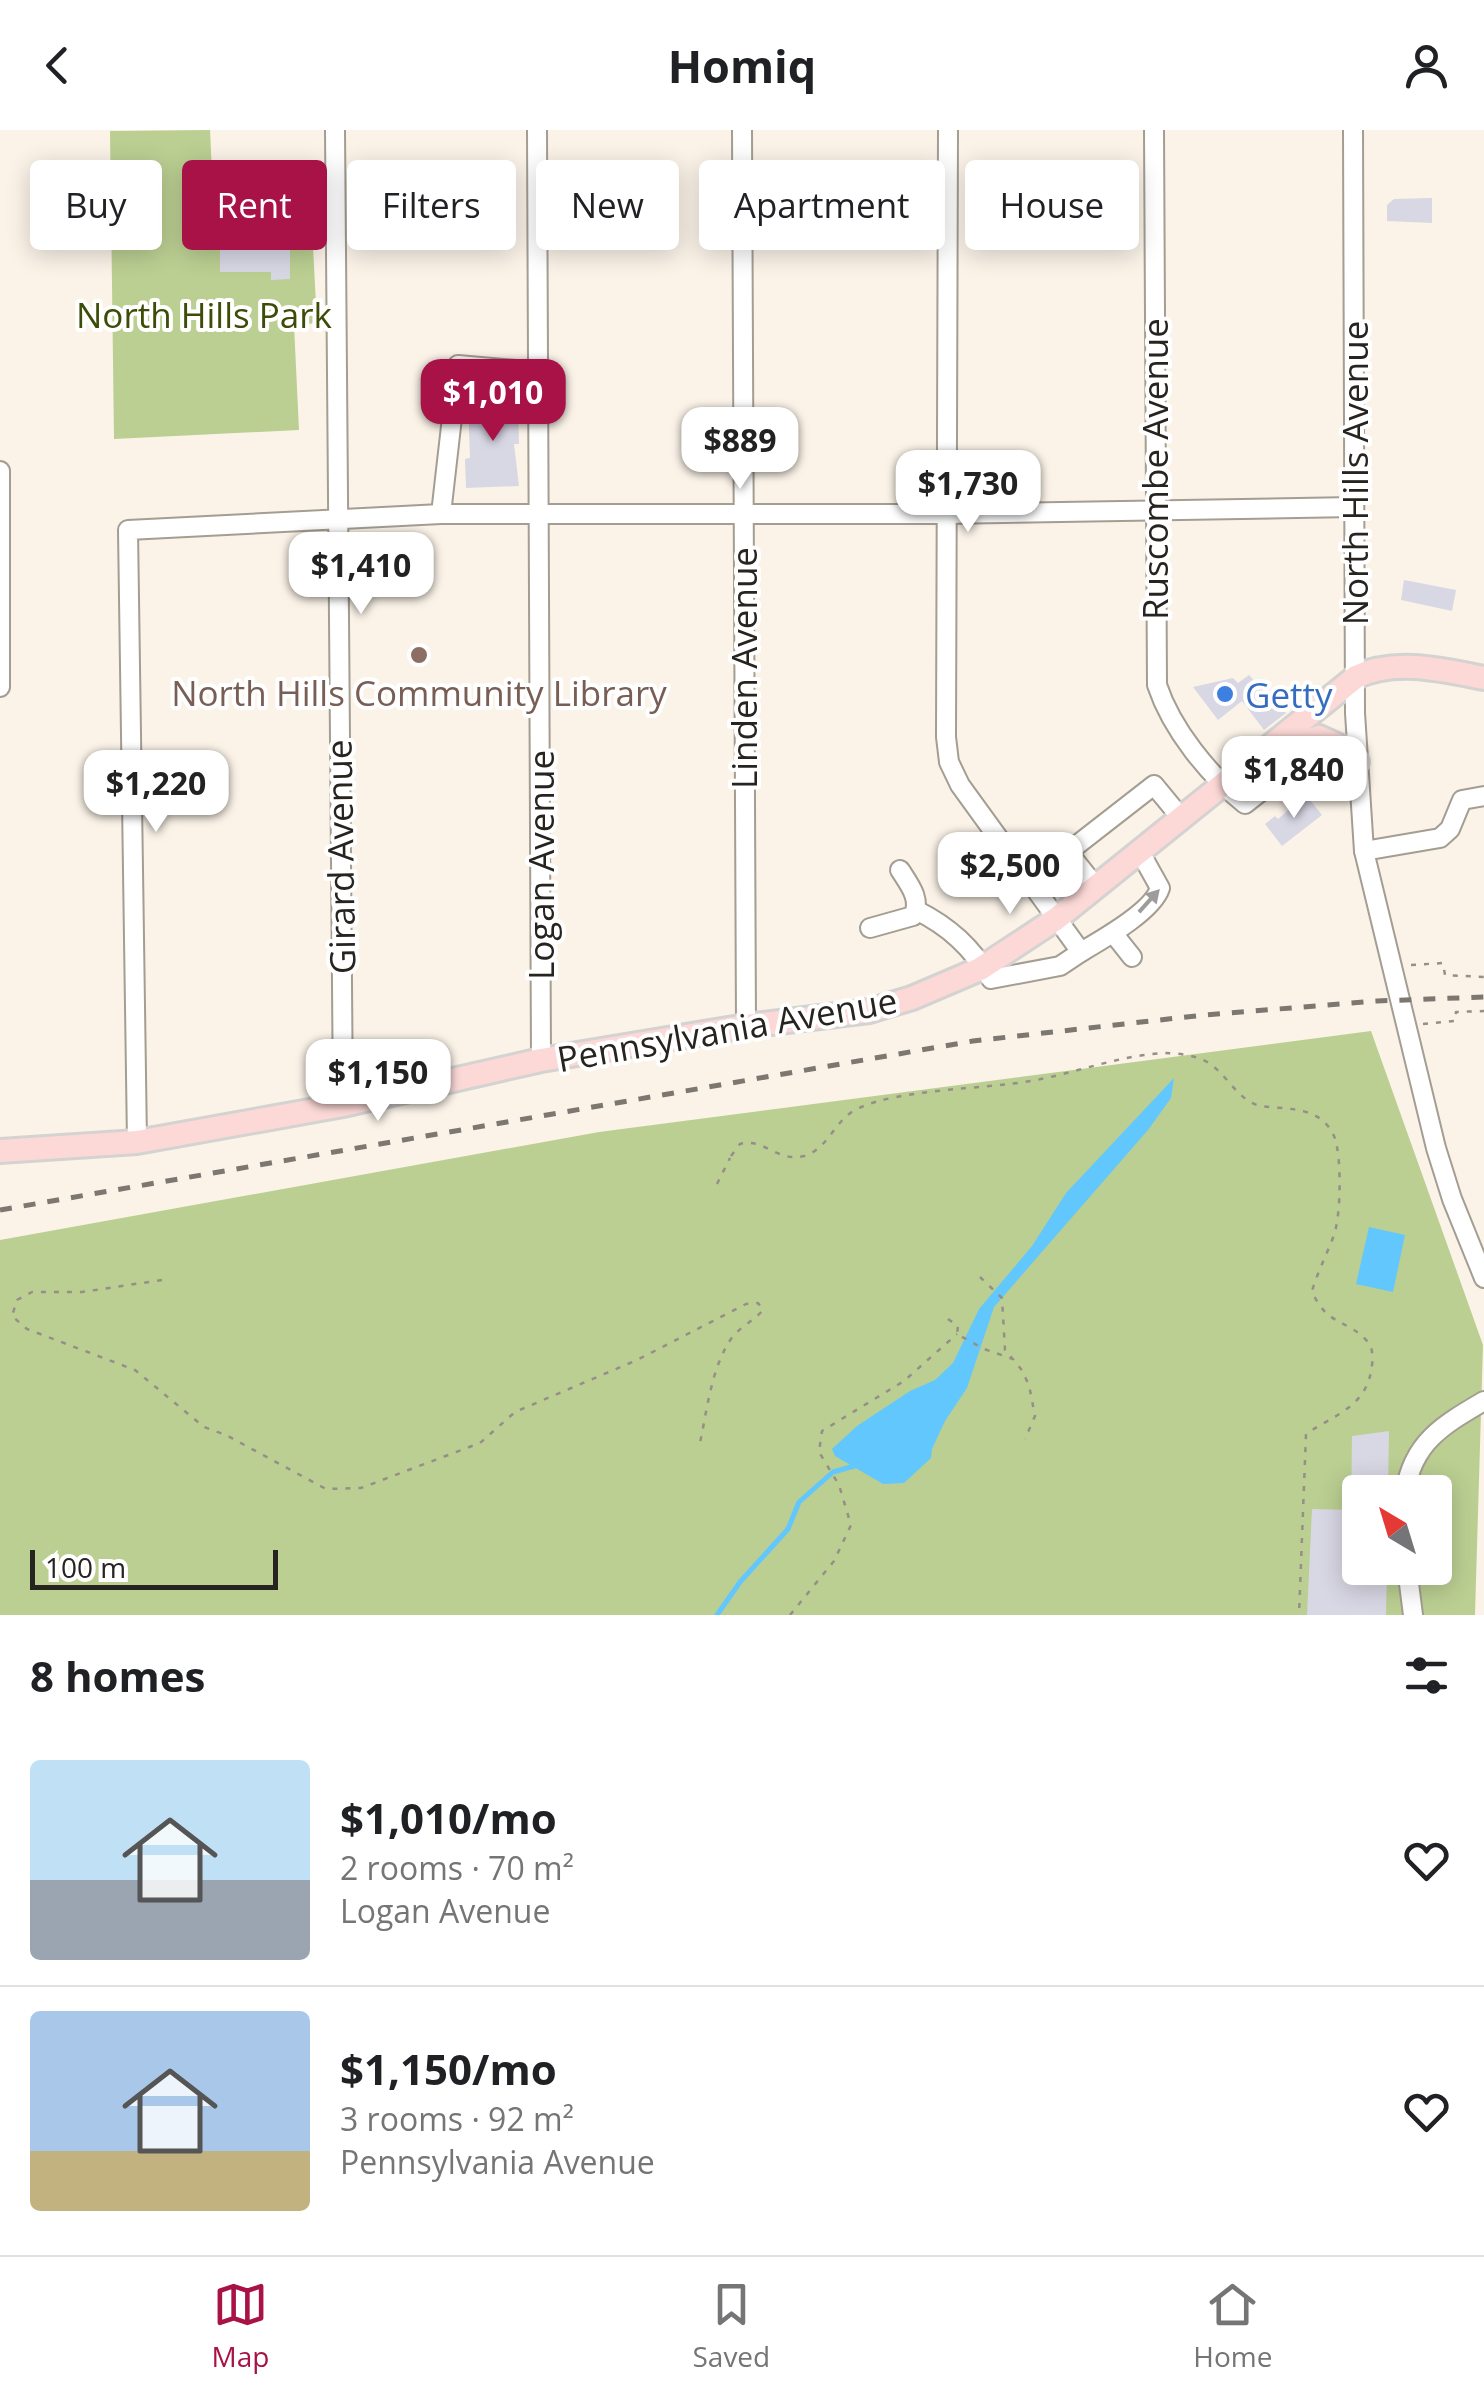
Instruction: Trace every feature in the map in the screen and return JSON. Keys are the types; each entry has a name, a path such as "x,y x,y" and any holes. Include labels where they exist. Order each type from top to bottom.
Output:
{"main road":[{"path":"1356,678 1374,669 1398,666 1484,678"},
{"name":"Pennsylvania Avenue","path":"0,1151 137,1142 344,1105 541,1060 868,1010 912,998 984,967 1056,918 1356,678"},
{"path":"1223,786 1262,775 1305,741 1319,737 1340,747 1356,762"}],"street":[{"name":"Girard Avenue","path":"335,130 344,1105"},
{"name":"Logan Avenue","path":"537,130 541,1060"},
{"name":"Linden Avenue","path":"742,130 746,1026"},
{"path":"948,130 944,514 949,762 960,785 1082,952"},
{"name":"Ruscombe Avenue","path":"1154,130 1157,685 1166,711 1223,786"},
{"name":"North Hills Avenue","path":"1353,130 1356,762 1364,851 1436,1148 1484,1278"},
{"path":"441,514 458,365 538,372"},
{"path":"0,471 0,687"},
{"path":"137,1142 128,530 441,514 742,516 1354,507"},
{"path":"1284,758 1300,779"},
{"path":"1223,786 1246,804 1264,790 1356,762"},
{"path":"1096,888 1068,852 1154,785 1182,819"},
{"path":"1364,851 1440,838 1450,829 1462,800 1484,796"},
{"path":"916,910 938,921 968,945 992,979 1060,966 1157,898 1160,888 1140,852"},
{"path":"870,928 913,916 914,892 900,870"},
{"path":"1112,933 1132,958"},
{"path":"1408,1475 1428,1439 1484,1401"},
{"path":"1409,1585 1413,1615"}],"path":[{"path":"1402,966 1444,963 1444,975 1484,977"},
{"path":"1419,1025 1455,1021 1456,1012 1484,1011"},
{"path":"718,1184 740,1144 757,1143 777,1156 806,1155 820,1149 838,1120 860,1107 896,1098 1028,1082 1128,1058 1169,1053 1204,1060 1258,1106 1299,1108 1322,1122 1334,1137 1338,1199 1336,1231 1312,1291 1320,1310 1368,1342 1373,1354 1370,1382 1355,1404 1306,1434 1299,1615"},
{"path":"980,1278 1002,1298 1006,1350 1029,1385 1035,1416 1024,1439"},
{"path":"162,1280 82,1292 32,1292 17,1300 12,1316 27,1329 135,1370 204,1426 326,1490 361,1488 480,1443 516,1412 611,1372 746,1304 758,1303 763,1310 744,1323 728,1344 712,1385 700,1442"},
{"path":"790,1615 834,1561 851,1525 839,1485 818,1452 818,1442 831,1424 904,1381 958,1334 958,1326 948,1320"},
{"path":"958,1334 1013,1359"}],"green space":[{"name":"North Hills Park","path":"210,130 211,160 182,160 182,250 313,250 317,323 294,325 299,430 114,439 112,250 162,250 162,160 110,160 110,131"},
{"path":"1371,1031 1483,1345 1475,1615 0,1615 0,1240 599,1132"}],"water":[{"path":"1174,1078 1171,1098 1148,1130 994,1307 967,1388 945,1421 931,1458 904,1483 883,1484 835,1456 832,1449 857,1426 910,1391 935,1380 953,1363 979,1309 1032,1246 1066,1193"},
{"path":"1369,1227 1405,1235 1393,1292 1356,1284"}],"building":[{"path":"1432,198 1432,223 1387,221 1387,205 1394,199"},
{"path":"220,250 290,250 290,279 271,280 271,272 220,272"},
{"path":"510,398 510,403 518,403 519,444 514,444 519,486 466,488 465,459 470,458 468,404 481,404 481,399"},
{"path":"1404,580 1456,590 1452,611 1401,600"},
{"path":"1249,675 1260,687 1263,685 1286,713 1264,730 1242,701 1218,720 1193,687 1233,678 1238,683"},
{"path":"1306,795 1322,815 1282,846 1265,824 1275,816 1278,819"},
{"path":"1389,1431 1388,1475 1351,1475 1352,1436"},
{"path":"1312,1509 1342,1510 1342,1585 1387,1585 1386,1615 1307,1615"}],"waterway":[{"path":"717,1615 740,1582 788,1529 799,1502 833,1472 858,1465"}],"railway":[{"path":"0,1210 973,1041 1204,1015 1484,997"}],"place":[{"name":"North Hills Community Library","path":"419,655"},
{"name":"Getty","path":"1225,694"}]}
